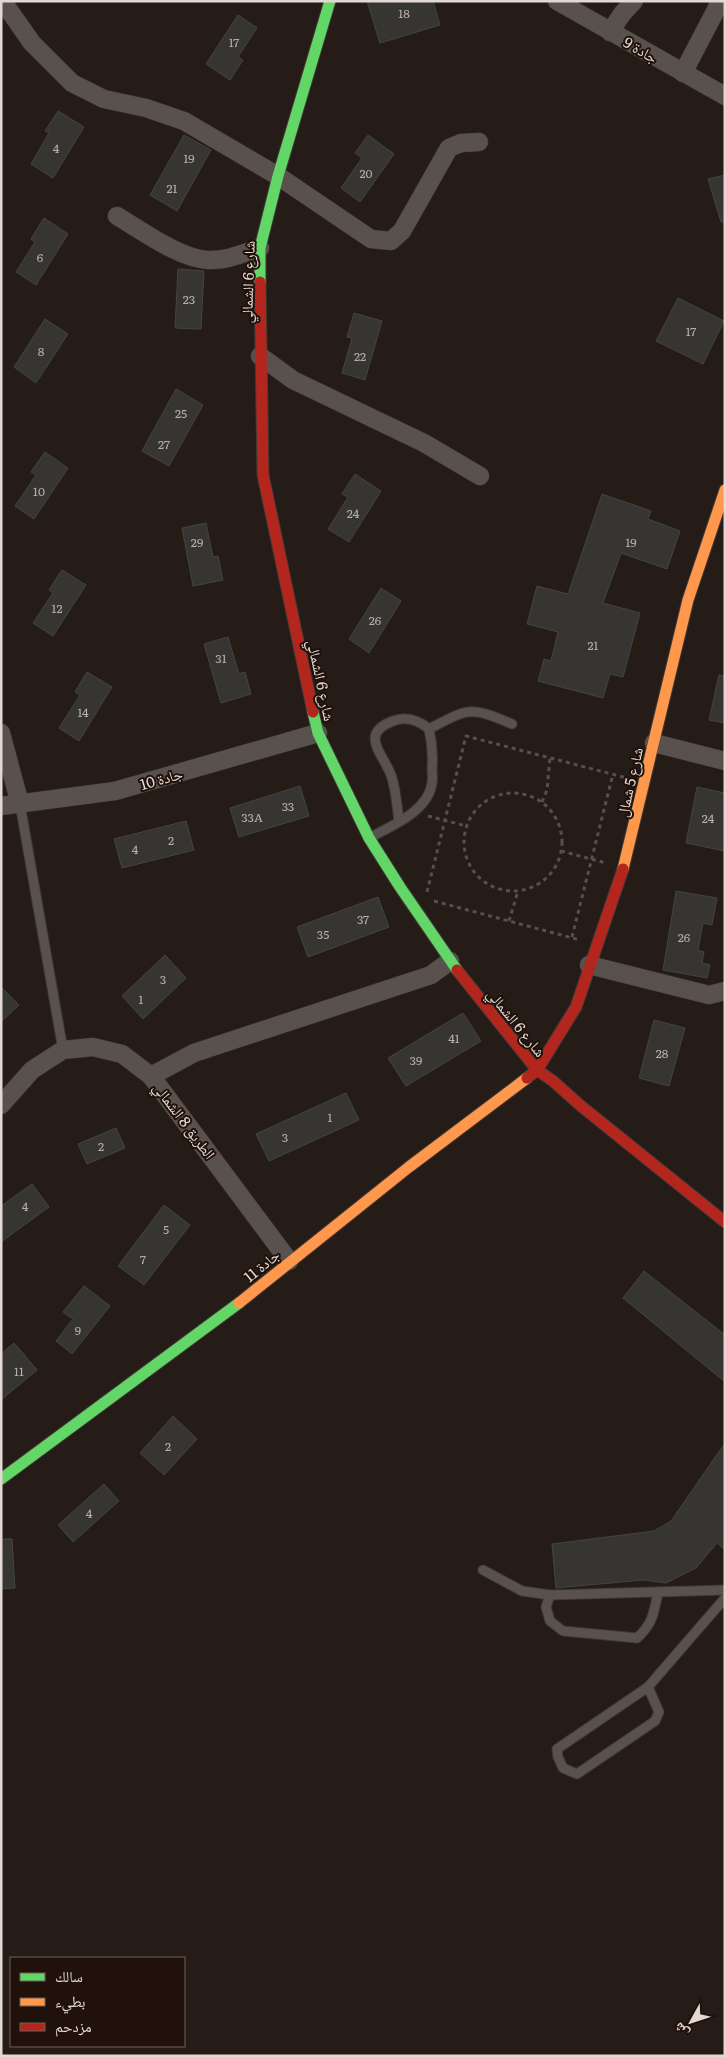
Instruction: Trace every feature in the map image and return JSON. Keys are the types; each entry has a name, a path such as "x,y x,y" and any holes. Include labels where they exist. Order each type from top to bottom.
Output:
{"street":[{"name":"شارع 6 الشمالي","path":"330,1 278,176 260,248 263,475 318,733 369,838 450,961 537,1070 553,1081 581,1106 725,1222"},
{"name":"جادة 9","path":"557,1 725,96"},
{"path":"610,32 622,14 634,1"},
{"path":"683,73 718,8 718,1"},
{"path":"1,2 6,6 32,44 72,83 104,99 146,108 184,121 278,176 371,239 391,241 402,230 449,148 461,143 480,142"},
{"path":"117,216 178,252 207,261 229,258 260,248"},
{"path":"260,356 293,380 424,443 480,476"},
{"name":"شارع 5 شمال","path":"537,1070 576,1007 624,866 688,600 725,490"},
{"path":"1,733 20,804"},
{"name":"جادة 10","path":"1,806 115,791 318,733"},
{"path":"654,743 725,761"},
{"path":"151,1076 194,1052 431,975 450,961"},
{"path":"589,965 709,995 725,991"},
{"name":"الطريق 8 الشمالي","path":"1,1105 32,1070 63,1050 93,1047 122,1054 151,1076 289,1261"},
{"name":"جادة 11","path":"1,1479 241,1301 408,1167 537,1070"}],"lane":[{"path":"429,729 453,716 473,711 484,712 512,724"},
{"path":"369,838 399,821 416,810 429,793 432,784 432,744 429,729 414,720 398,720 383,727 376,736 376,748 391,775 399,821"},
{"path":"20,804 63,1050"},
{"path":"482,1570 522,1591 550,1595 725,1590"},
{"path":"550,1595 546,1607 550,1621 563,1631 637,1638 647,1630 654,1615 658,1592"},
{"path":"648,1688 659,1712 655,1721 577,1774 563,1768 557,1750 648,1688 725,1598"}],"path":[{"path":"597,946 572,937 425,899 466,736 645,783"},
{"path":"542,802 547,790 550,758"},
{"path":"572,937 613,774"},
{"path":"518,793 533,797 548,808 558,824 562,842 556,866 538,884 518,890 498,889 489,885 474,872 465,855 466,826 476,808 493,796 518,793"},
{"path":"416,810 428,816 466,826"},
{"path":"561,851 624,866"},
{"path":"510,921 518,890"}],"building":[{"path":"367,1 433,1 440,25 380,43"},
{"path":"238,15 257,28 238,57 243,60 230,80 206,64"},
{"path":"58,111 84,127 53,178 31,164 49,133 45,131"},
{"path":"184,135 211,150 177,211 150,195"},
{"path":"368,135 394,154 360,202 341,188 362,158 355,153"},
{"path":"725,175 725,222 721,222 708,179"},
{"path":"44,218 68,234 36,285 16,272 35,242 31,239"},
{"path":"178,269 204,271 201,329 175,328"},
{"path":"678,298 724,321 703,364 656,341"},
{"path":"354,313 382,321 365,380 342,373 352,338 347,337"},
{"path":"45,319 68,334 36,383 14,367"},
{"path":"176,389 203,405 169,466 142,451"},
{"path":"45,452 68,468 34,519 15,506 36,475 31,472"},
{"path":"355,474 381,491 349,542 328,529 348,497 342,494"},
{"path":"602,494 651,511 648,519 680,531 667,569 621,553 603,603 640,613 623,677 610,674 603,698 538,681 544,659 551,661 558,632 527,624 537,586 568,594"},
{"path":"206,523 213,557 218,556 223,580 193,586 182,528"},
{"path":"62,570 86,585 53,636 33,623 53,593 49,590"},
{"path":"381,588 401,601 369,653 349,639"},
{"path":"228,637 239,674 245,672 251,694 221,703 204,644"},
{"path":"87,672 112,687 79,741 59,728 80,695 75,692"},
{"path":"719,675 725,676 725,723 709,720"},
{"path":"300,786 309,816 239,837 230,808"},
{"path":"697,787 725,793 725,851 686,843"},
{"path":"186,821 194,850 122,868 114,839"},
{"path":"676,891 717,898 712,925 703,923 698,950 704,952 702,963 710,965 707,978 663,970"},
{"path":"378,897 389,927 308,957 297,927"},
{"path":"165,955 186,978 143,1019 122,996"},
{"path":"1,987 19,1005 1,1022"},
{"path":"463,1013 481,1041 406,1086 388,1058"},
{"path":"654,1020 685,1028 669,1086 639,1078"},
{"path":"346,1093 359,1120 269,1161 256,1134"},
{"path":"116,1128 125,1148 87,1164 78,1144"},
{"path":"32,1184 49,1207 1,1242 1,1206"},
{"path":"164,1205 190,1225 144,1285 118,1266"},
{"path":"644,1271 725,1335 725,1382 623,1298"},
{"path":"84,1286 110,1306 72,1354 56,1341 73,1319 63,1312"},
{"path":"14,1343 37,1370 1,1400 1,1354"},
{"path":"173,1416 197,1439 164,1475 140,1453"},
{"path":"725,1443 725,1550 717,1543 696,1568 666,1583 643,1580 556,1588 552,1544 654,1531 671,1521"},
{"path":"104,1484 119,1501 73,1542 58,1525"},
{"path":"1,1539 12,1539 15,1588 1,1589"}],"traffic: fast":[{"path":"260,282 260,248 278,176 330,1"},
{"path":"313,712 318,733 369,838 457,970"},
{"path":"1,1479 239,1303"}],"traffic: slow":[{"path":"623,869 688,600 725,490"},
{"path":"239,1303 409,1167 527,1078"}],"traffic: jam":[{"path":"260,282 263,475 313,712"},
{"path":"527,1078 537,1070 576,1007 623,869"},
{"path":"457,970 537,1070 553,1081 581,1106 725,1222"}]}
